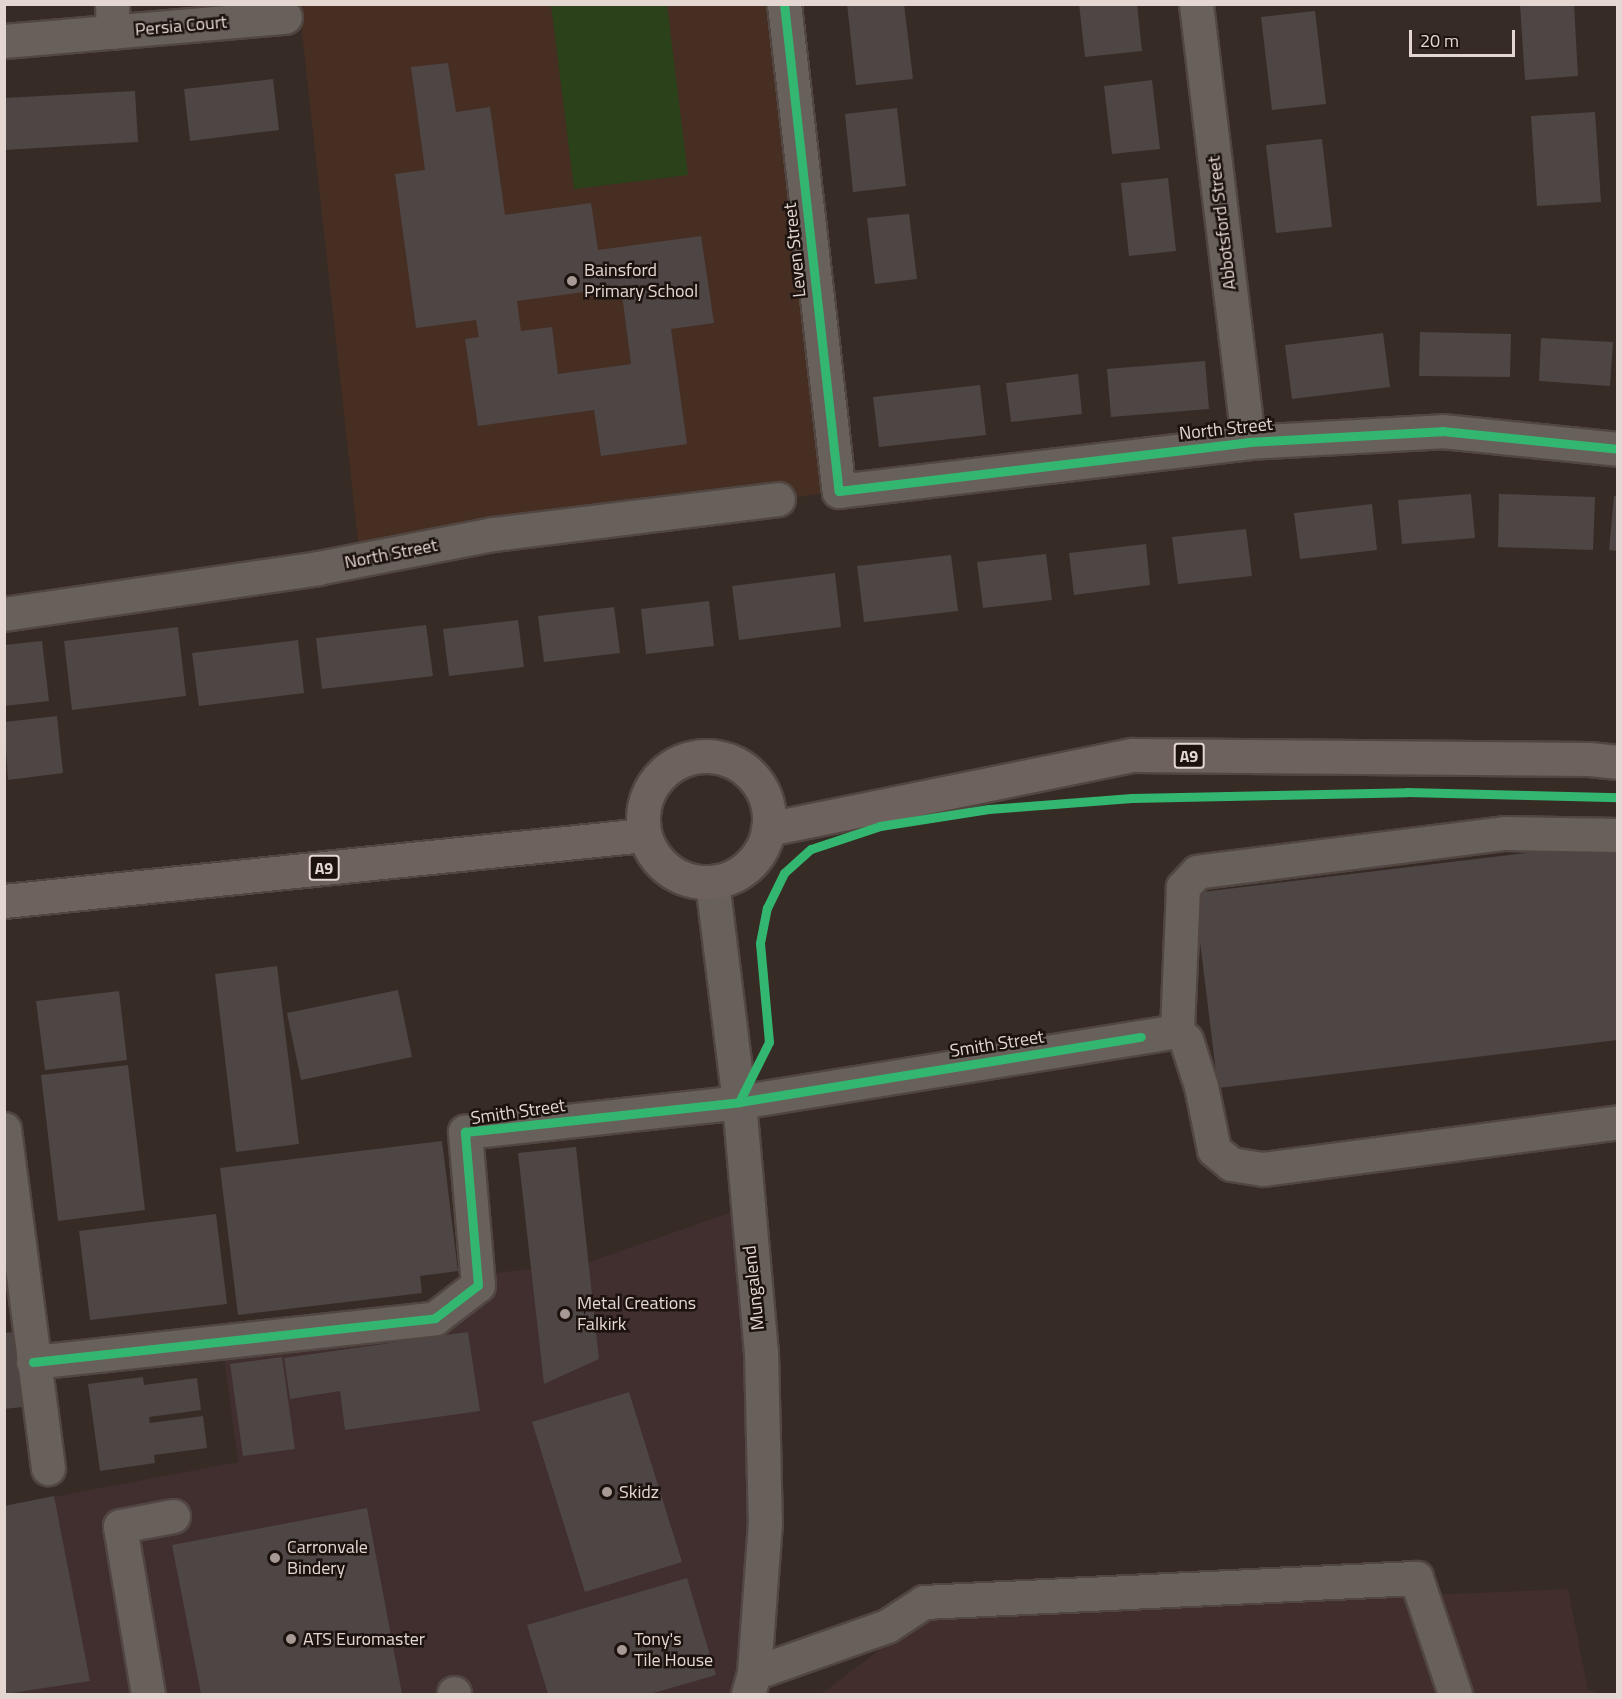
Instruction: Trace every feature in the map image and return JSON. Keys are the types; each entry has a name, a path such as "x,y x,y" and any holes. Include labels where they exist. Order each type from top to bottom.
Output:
{"main road":[{"name":"A9","path":"768,829 1132,755 1566,759 1617,762"},
{"path":"703,756 725,759 745,770 760,786 768,807 768,829 762,849 749,866 732,877 712,882 689,881 669,871 653,855 644,835 643,812 649,791 662,773 681,761 703,756"},
{"name":"A9","path":"4,901 644,835"}],"street":[{"name":"Leven Street","path":"784,4 839,491"},
{"name":"Abbotsford Street","path":"1196,4 1248,441"},
{"name":"Persia Court","path":"4,41 113,18 285,17"},
{"name":"North Street","path":"839,491 1248,441 1442,431 1617,449"},
{"name":"North Street","path":"4,614 318,568 493,534 778,500"},
{"path":"1617,835 1504,833 1197,872 1183,887 1177,1030 1186,1040 1201,1086 1214,1150 1231,1164 1263,1169 1617,1122"},
{"name":"Mungalend","path":"712,882 739,1102 761,1352 765,1522 751,1684"},
{"name":"Smith Street","path":"33,1362 435,1318 478,1285 465,1132 739,1102 1177,1030"},
{"path":"4,1129 14,1279 33,1362 48,1468"},
{"path":"148,1695 120,1526 173,1516"},
{"path":"751,1684 887,1626 924,1602 1416,1578 1455,1695"}],"shaded area":[{"name":"Bainsford Primary School","path":"299,5 784,5 839,491 360,560"},
{"path":"746,1207 761,1352 748,1694 5,1694 5,1506 238,1462 222,1342 435,1318 477,1275 589,1262"},
{"path":"1568,1589 1588,1690 1604,1694 821,1694 923,1617"}],"green space":[{"path":"551,5 667,5 688,175 574,189"}],"building":[{"path":"847,4 904,4 913,79 856,85"},
{"path":"1079,4 1137,4 1142,51 1085,57"},
{"path":"1520,4 1574,4 1578,76 1525,80"},
{"path":"1315,11 1326,104 1272,110 1261,17"},
{"path":"448,63 456,112 490,107 505,215 591,203 598,250 701,236 714,323 671,329 687,444 601,456 594,410 478,426 465,339 479,337 476,320 416,328 395,174 425,170 411,67","holes":["621,287 631,364 558,374 552,327 521,331 517,301"]},
{"path":"273,79 279,130 190,141 184,89"},
{"path":"1152,80 1160,149 1112,154 1104,86"},
{"path":"135,91 138,142 4,150 4,98"},
{"path":"897,108 906,186 853,192 845,114"},
{"path":"1595,112 1601,202 1537,206 1531,116"},
{"path":"1322,139 1332,227 1276,233 1266,145"},
{"path":"1168,178 1176,251 1129,256 1121,183"},
{"path":"909,214 917,279 875,284 867,218"},
{"path":"1420,332 1511,334 1510,377 1419,376"},
{"path":"1383,333 1390,387 1292,399 1285,345"},
{"path":"1541,338 1613,342 1610,386 1539,381"},
{"path":"1205,361 1209,409 1111,417 1107,369"},
{"path":"1078,374 1082,414 1011,422 1006,383"},
{"path":"980,385 986,435 879,447 873,397"},
{"path":"1471,494 1475,538 1402,544 1398,500"},
{"path":"1499,494 1595,497 1593,550 1498,547"},
{"path":"1614,496 1618,496 1618,551 1609,550"},
{"path":"1372,504 1377,550 1300,559 1294,513"},
{"path":"1246,529 1252,576 1178,584 1172,537"},
{"path":"1146,544 1150,585 1074,595 1069,553"},
{"path":"1046,554 1052,600 983,608 977,562"},
{"path":"951,555 958,611 864,622 857,566"},
{"path":"835,573 841,627 739,640 732,586"},
{"path":"709,601 714,646 646,654 641,609"},
{"path":"614,607 620,653 544,662 538,616"},
{"path":"518,620 524,667 449,676 443,629"},
{"path":"426,625 433,676 322,689 316,638"},
{"path":"178,627 186,696 72,710 64,641"},
{"path":"298,640 304,693 199,706 192,653"},
{"path":"42,641 49,701 4,706 4,645"},
{"path":"57,716 63,773 8,780 4,722"},
{"path":"1618,842 1618,1040 1218,1088 1194,893"},
{"path":"277,966 299,1144 236,1152 215,974"},
{"path":"398,990 412,1057 301,1080 287,1013"},
{"path":"119,991 127,1060 45,1070 36,1001"},
{"path":"128,1065 145,1210 58,1221 41,1075"},
{"path":"442,1141 458,1271 420,1276 422,1293 238,1315 220,1168"},
{"path":"576,1147 599,1359 544,1384 518,1153"},
{"path":"216,1214 227,1304 90,1320 79,1231"},
{"path":"13,1332 22,1407 4,1409 4,1333"},
{"path":"468,1332 480,1411 345,1430 340,1391 290,1399 284,1358"},
{"path":"282,1357 295,1449 243,1456 230,1364"},
{"path":"143,1377 144,1385 197,1378 201,1410 149,1417 150,1423 203,1416 207,1448 154,1455 155,1463 100,1471 88,1384"},
{"name":"Skidz","path":"629,1392 682,1562 585,1592 532,1422"},
{"path":"54,1496 90,1681 5,1694 4,1506"},
{"name":"ATS Euromaster","path":"367,1508 402,1694 201,1694 172,1545"},
{"name":"Tony's Tile House","path":"687,1578 716,1675 650,1694 548,1694 527,1625"}],"cycle path":[{"path":"784,4 839,491 1248,442 1442,431 1618,449"},
{"path":"739,1102 769,1042 760,943 767,908 784,873 811,849 880,826 989,809 1132,798 1407,792 1618,797"},
{"path":"33,1362 435,1318 478,1285 465,1132 739,1102 1141,1037"}],"place":[{"name":"Bainsford Primary School","path":"572,281"},
{"name":"Metal Creations Falkirk","path":"565,1314"},
{"name":"Skidz","path":"607,1492"},
{"name":"Carronvale Bindery","path":"275,1558"},
{"name":"ATS Euromaster","path":"291,1639"},
{"name":"Tony's Tile House","path":"622,1650"}]}
